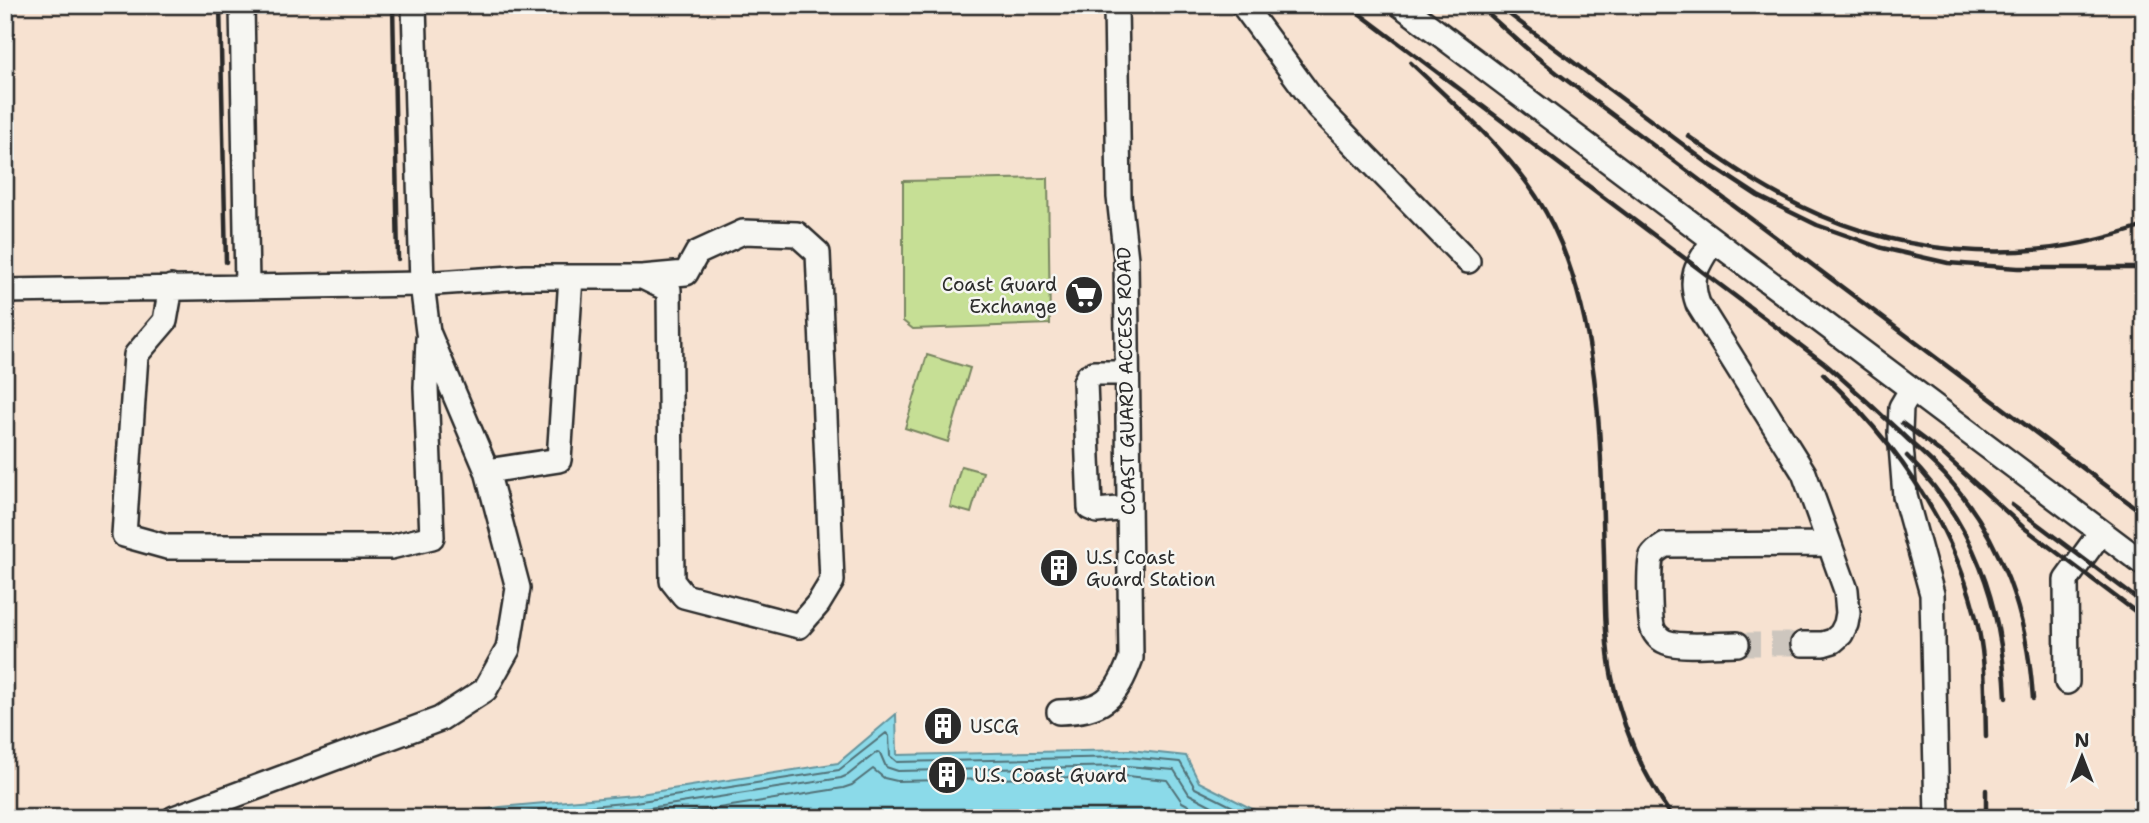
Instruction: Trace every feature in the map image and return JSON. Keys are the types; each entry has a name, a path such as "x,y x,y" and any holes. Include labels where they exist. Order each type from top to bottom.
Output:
{"street":[{"path":"242,5 247,286"},
{"path":"171,287 165,321 136,355 124,535 167,547 391,547 432,537 426,387 428,332 422,284 414,5"},
{"name":"COAST GUARD ACCESS ROAD","path":"1059,712 1082,712 1108,699 1123,680 1131,658 1126,259 1119,197 1116,5"},
{"path":"1243,5 1318,107 1468,261"},
{"path":"1401,5 2144,565"},
{"path":"5,290 422,284 526,277 642,277 686,273 698,253 743,232 797,234 818,253 832,581 818,604 799,626 684,596 672,581 669,290 642,277"},
{"path":"1713,242 1696,267 1694,290 1698,304 1804,473 1846,590 1846,624 1841,634 1833,641 1823,644 1803,644"},
{"path":"487,471 559,460 571,277"},
{"path":"174,818 440,719 485,690 508,649 518,588 487,471 428,332"},
{"path":"1127,373 1094,373 1088,376 1085,382 1090,508 1129,508"},
{"path":"1911,390 1901,407 1900,433 1905,496 1931,594 1937,818"},
{"path":"2067,682 2066,580 2101,532"},
{"path":"1737,644 1678,644 1666,642 1657,636 1652,626 1650,568 1651,557 1657,550 1665,545 1828,544"}],"shaded area":[{"path":"5,5 2144,5 2144,818 1281,818 1266,816 1127,750 896,755 896,714 838,763 634,795 500,807 443,818 5,818"}],"green space":[{"path":"1048,178 1050,324 913,329 903,321 903,181"},
{"path":"927,355 970,368 948,442 905,428"},
{"path":"961,466 983,472 971,513 950,507"}],"water":[{"path":"896,714 897,755 1130,750 1186,756 1199,782 1266,816 1281,818 443,818 500,807 634,795 838,763"}],"tunnel":[{"path":"1737,644 1803,644"}],"railway":[{"path":"220,5 226,262"},
{"path":"393,5 398,259"},
{"path":"1348,5 1824,363 1940,469 1965,499 1997,552 2018,608 2033,699"},
{"path":"1478,5 1557,73 2144,514"},
{"path":"1497,5 1709,164 1758,196 1817,225 1882,248 1948,263 2018,268 2144,268"},
{"path":"1411,63 1490,138 1525,180 1553,226 1569,264 1581,304 1595,388 1602,474 1609,663 1616,697 1635,751 1673,818"},
{"path":"1688,136 1754,181 1820,215 1865,232 1911,243 1957,250 2051,248 2098,240 2144,226"},
{"path":"1823,374 1876,429 1899,459 1921,491 1956,558 1979,631 1985,684 1986,737"},
{"path":"1902,423 1942,453 2023,527 2144,618"},
{"path":"1907,456 1950,509 1967,537 1980,567 1998,630 2006,698"},
{"path":"2012,505 2144,604"},
{"path":"1986,790 1986,818"}],"place":[{"name":"Coast Guard Exchange","path":"1084,295"},
{"name":"U.S. Coast Guard Station","path":"1059,568"},
{"name":"USCG","path":"943,726"},
{"name":"U.S. Coast Guard","path":"947,775"}]}
